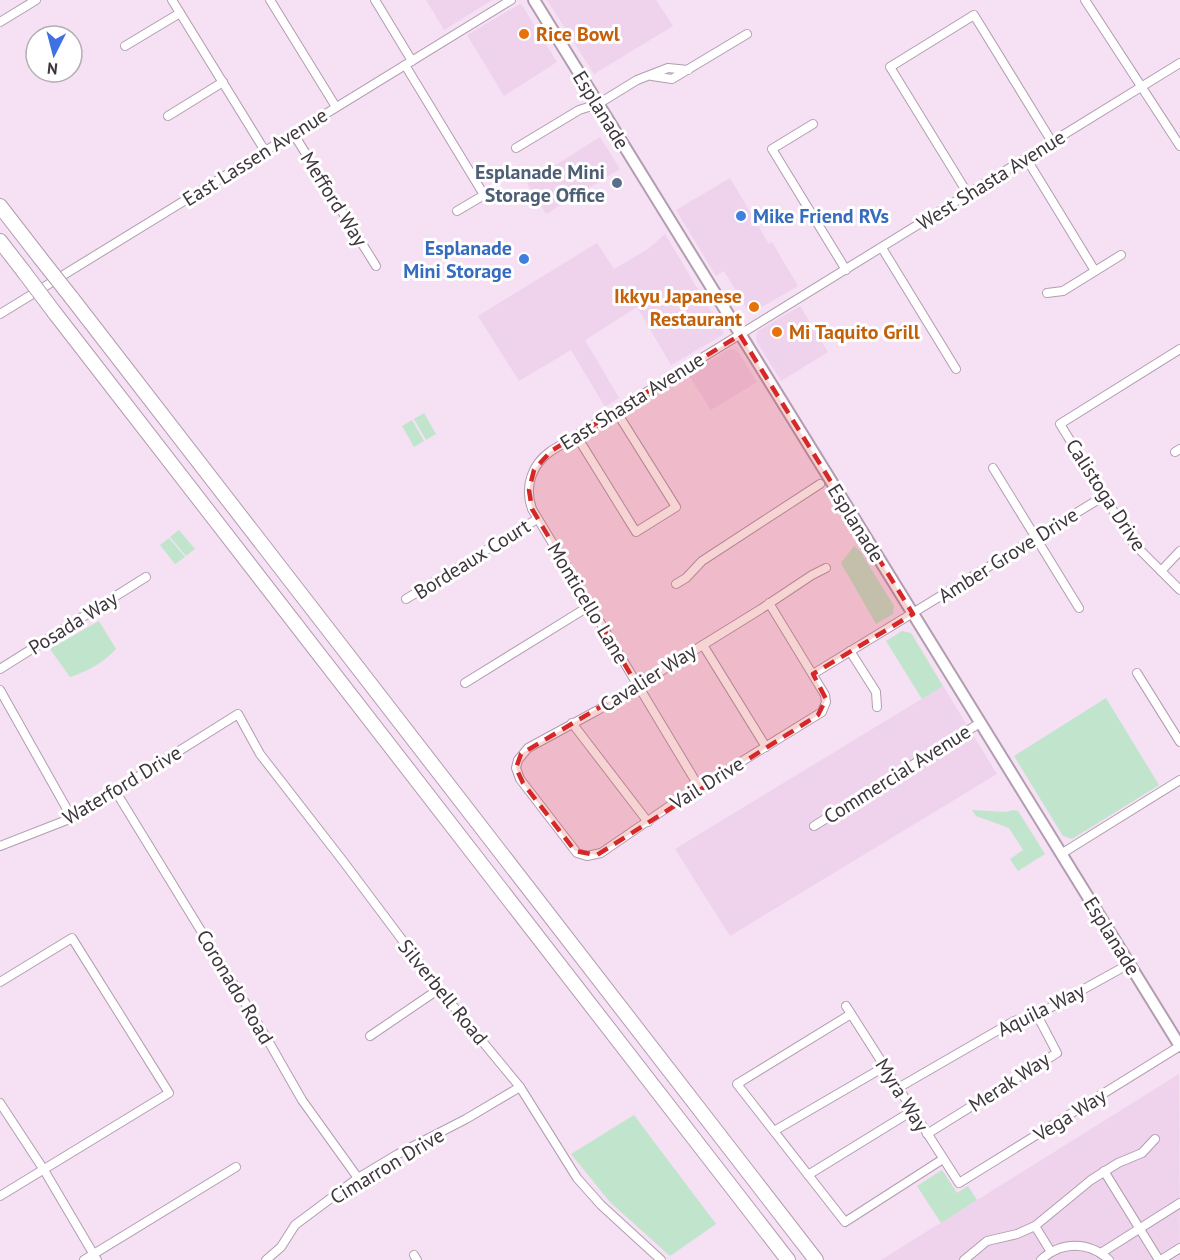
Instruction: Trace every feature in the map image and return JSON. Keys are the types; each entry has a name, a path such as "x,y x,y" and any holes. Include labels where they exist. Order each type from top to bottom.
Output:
{"highway":[{"path":"0,206 816,1260"},
{"path":"0,241 788,1260"},
{"path":"802,1242 813,1248 824,1260"}],"main road":[{"name":"Esplanade","path":"534,0 1180,1046"}],"street":[{"path":"0,22 36,0"},
{"path":"172,0 265,151"},
{"path":"270,0 336,107"},
{"path":"375,0 408,63 484,195 457,211"},
{"name":"East Lassen Avenue","path":"0,314 511,0"},
{"path":"1085,0 1180,146"},
{"path":"125,46 180,13"},
{"path":"968,194 890,67 930,41 974,15 1052,142"},
{"path":"650,76 670,79 747,34"},
{"name":"West Shasta Avenue","path":"740,335 1180,63"},
{"path":"516,148 579,110 598,104 637,80 669,69 688,70"},
{"path":"669,69 675,73 670,79"},
{"path":"168,116 223,82"},
{"path":"813,124 772,149 846,270"},
{"name":"Mefford Way","path":"293,134 376,266"},
{"path":"1026,158 1095,271"},
{"path":"882,248 956,369"},
{"path":"1047,293 1063,291 1121,255"},
{"name":"East Shasta Avenue","path":"531,476 542,458 576,435 740,335"},
{"name":"Calistoga Drive","path":"1180,349 1060,424 1133,543 1180,590"},
{"path":"576,435 636,532 676,507 616,411"},
{"path":"993,468 1079,608"},
{"name":"Monticello Lane","path":"531,476 529,497 537,519 591,605 699,788"},
{"path":"676,584 687,578 702,561 820,484"},
{"name":"Amber Grove Drive","path":"813,674 1104,496"},
{"name":"Bordeaux Court","path":"406,599 537,519"},
{"path":"1161,571 1180,550"},
{"name":"Cavalier Way","path":"587,856 575,851 518,776 518,760 521,754 637,686 826,568"},
{"name":"Posada Way","path":"0,669 146,577"},
{"path":"770,603 813,674"},
{"path":"465,683 591,605"},
{"path":"703,645 766,747"},
{"path":"850,651 876,692 877,707"},
{"path":"1137,673 1180,742"},
{"name":"Vail Drive","path":"587,856 601,853 699,788 818,715 825,706 825,695 813,674"},
{"path":"0,690 72,818"},
{"name":"Waterford Drive","path":"0,846 72,818 238,714"},
{"name":"Silverbell Road","path":"238,714 260,754 439,989 520,1087 585,1188 661,1260"},
{"path":"572,723 648,822"},
{"name":"Commercial Avenue","path":"814,826 980,723"},
{"path":"1061,854 1180,780"},
{"name":"Coronado Road","path":"116,792 266,1036 302,1100 358,1178"},
{"path":"0,982 72,938 169,1092 0,1196"},
{"name":"Aquila Way","path":"898,1088 1014,1021 1037,1016 1129,964"},
{"path":"370,1036 439,989"},
{"name":"Myra Way","path":"846,1006 959,1183"},
{"path":"851,1014 737,1084 844,1222 943,1159"},
{"name":"Merak Way","path":"927,1134 1057,1053 1037,1016"},
{"name":"Vega Way","path":"959,1183 1180,1046"},
{"path":"774,1131 884,1067"},
{"name":"Cimarron Drive","path":"266,1260 281,1247 296,1225 358,1178 520,1087"},
{"path":"0,1103 44,1170 95,1257"},
{"path":"808,1175 912,1111"},
{"path":"964,1260 987,1241 1017,1234 1035,1226 1104,1171 1142,1153 1155,1139"},
{"path":"84,1260 95,1257 236,1167"},
{"path":"1104,1171 1160,1260 1180,1248"},
{"path":"1101,1253 1180,1203"},
{"path":"1035,1226 1051,1252"},
{"path":"1041,1260 1051,1252 1076,1245 1101,1253 1109,1260"}],"highlighted area":[{"path":"740,335 913,614 813,674 826,699 818,715 597,855 575,851 523,783 516,768 521,754 637,685 532,509 529,490 534,470 551,451"}],"shaded area":[{"path":"426,0 492,0 444,30"},
{"path":"547,0 656,0 673,26 594,74"},
{"path":"520,4 557,62 504,96 467,35"},
{"path":"600,137 620,169 546,214 527,183"},
{"path":"730,178 769,244 772,242 798,286 750,314 724,271 716,276 676,210"},
{"path":"665,234 724,333 671,365 637,307 585,340 619,398 605,407 571,350 519,381 478,316 597,243 614,269 648,249"},
{"path":"800,306 828,352 781,381 757,342 756,336 758,331"},
{"path":"734,349 739,353 757,382 711,410 688,374 728,350"},
{"path":"943,686 997,774 730,936 675,849"},
{"path":"1179,1074 1180,1260 881,1260"}],"green space":[{"path":"424,413 436,434 426,440 414,419"},
{"path":"412,420 424,441 414,447 402,426"},
{"path":"179,530 195,549 186,556 170,537"},
{"path":"169,538 185,557 175,564 160,545"},
{"path":"854,546 860,551 894,606 893,614 876,624 841,563"},
{"path":"99,621 116,649 95,666 70,677 50,649"},
{"path":"902,631 911,633 943,686 922,699 886,641"},
{"path":"1106,698 1159,785 1072,839 1063,836 1014,756"},
{"path":"972,810 1018,811 1045,854 1018,871 1010,859 1023,850 1009,828 976,816"},
{"path":"634,1115 716,1224 670,1256 610,1202 571,1154"},
{"path":"942,1170 957,1193 968,1186 977,1200 941,1223 917,1186"}],"place":[{"name":"Rice Bowl","path":"524,34"},
{"name":"Esplanade Mini Storage Office","path":"617,183"},
{"name":"Mike Friend RVs","path":"741,216"},
{"name":"Esplanade Mini Storage","path":"524,259"},
{"name":"Ikkyu Japanese Restaurant","path":"754,307"},
{"name":"Mi Taquito Grill","path":"777,332"}]}
